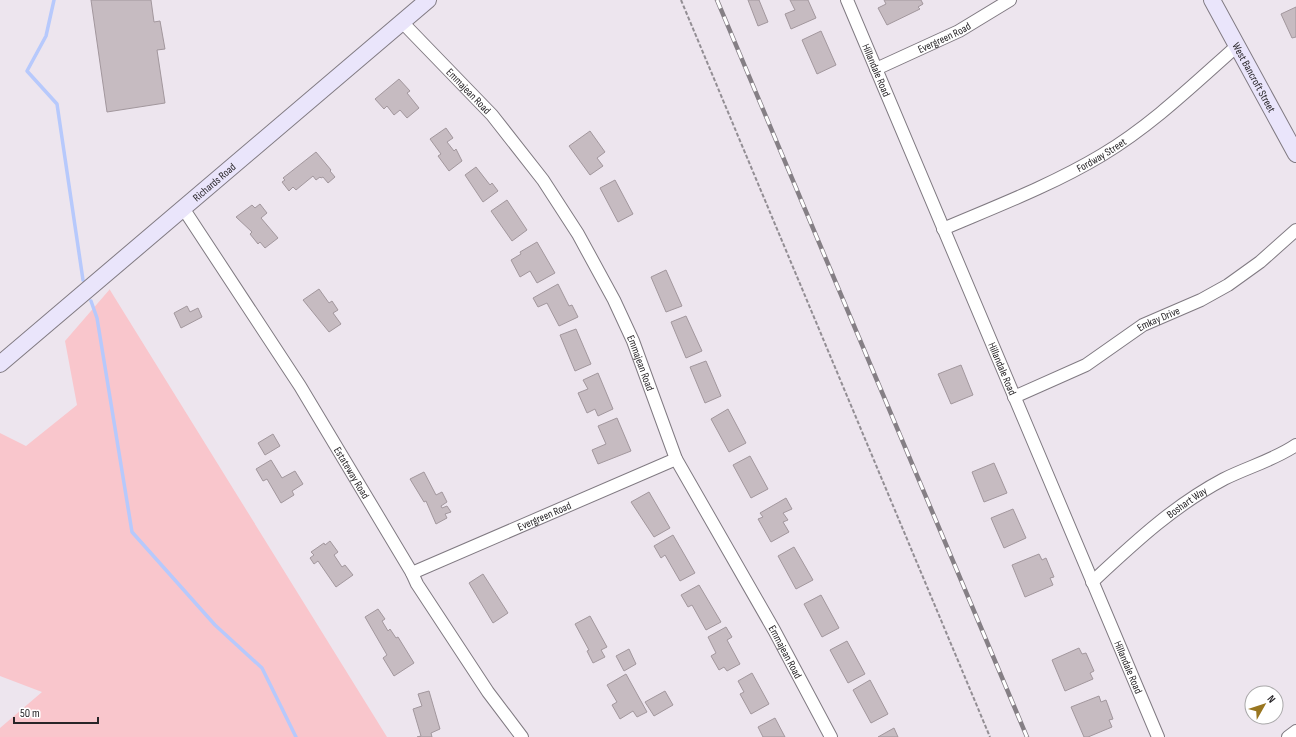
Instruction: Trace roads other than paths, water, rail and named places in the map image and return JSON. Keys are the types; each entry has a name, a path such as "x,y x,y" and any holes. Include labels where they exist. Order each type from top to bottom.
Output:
{"street":[{"name":"Richards Road","path":"0,364 428,0"},
{"name":"Hillandale Road","path":"847,0 1158,737"},
{"name":"Evergreen Road","path":"876,69 959,31 1010,0"},
{"name":"West Bancroft Street","path":"1212,0 1296,154"},
{"name":"Emmajean Road","path":"402,22 492,115 543,180 578,234 614,300 633,341 676,459 774,630 831,737"},
{"name":"Fordway Street","path":"943,229 1041,187 1103,154 1166,109 1237,46"},
{"name":"Estateway Road","path":"183,208 300,386 412,573 417,584 488,692 522,737"},
{"name":"Emkay Drive","path":"1014,398 1086,365 1143,325 1201,300 1228,285 1260,262 1296,230"},
{"name":"Boshart Way","path":"1092,582 1150,528 1186,502 1224,479 1296,445"},
{"name":"Evergreen Road","path":"412,573 676,459"},
{"path":"1288,737 1296,731"}],"waterway":[{"path":"54,0 46,36 27,71 57,104 83,280"},
{"path":"91,301 97,318 132,532 215,625 262,668 296,737"}],"railway":[{"path":"717,0 1027,737"}]}
